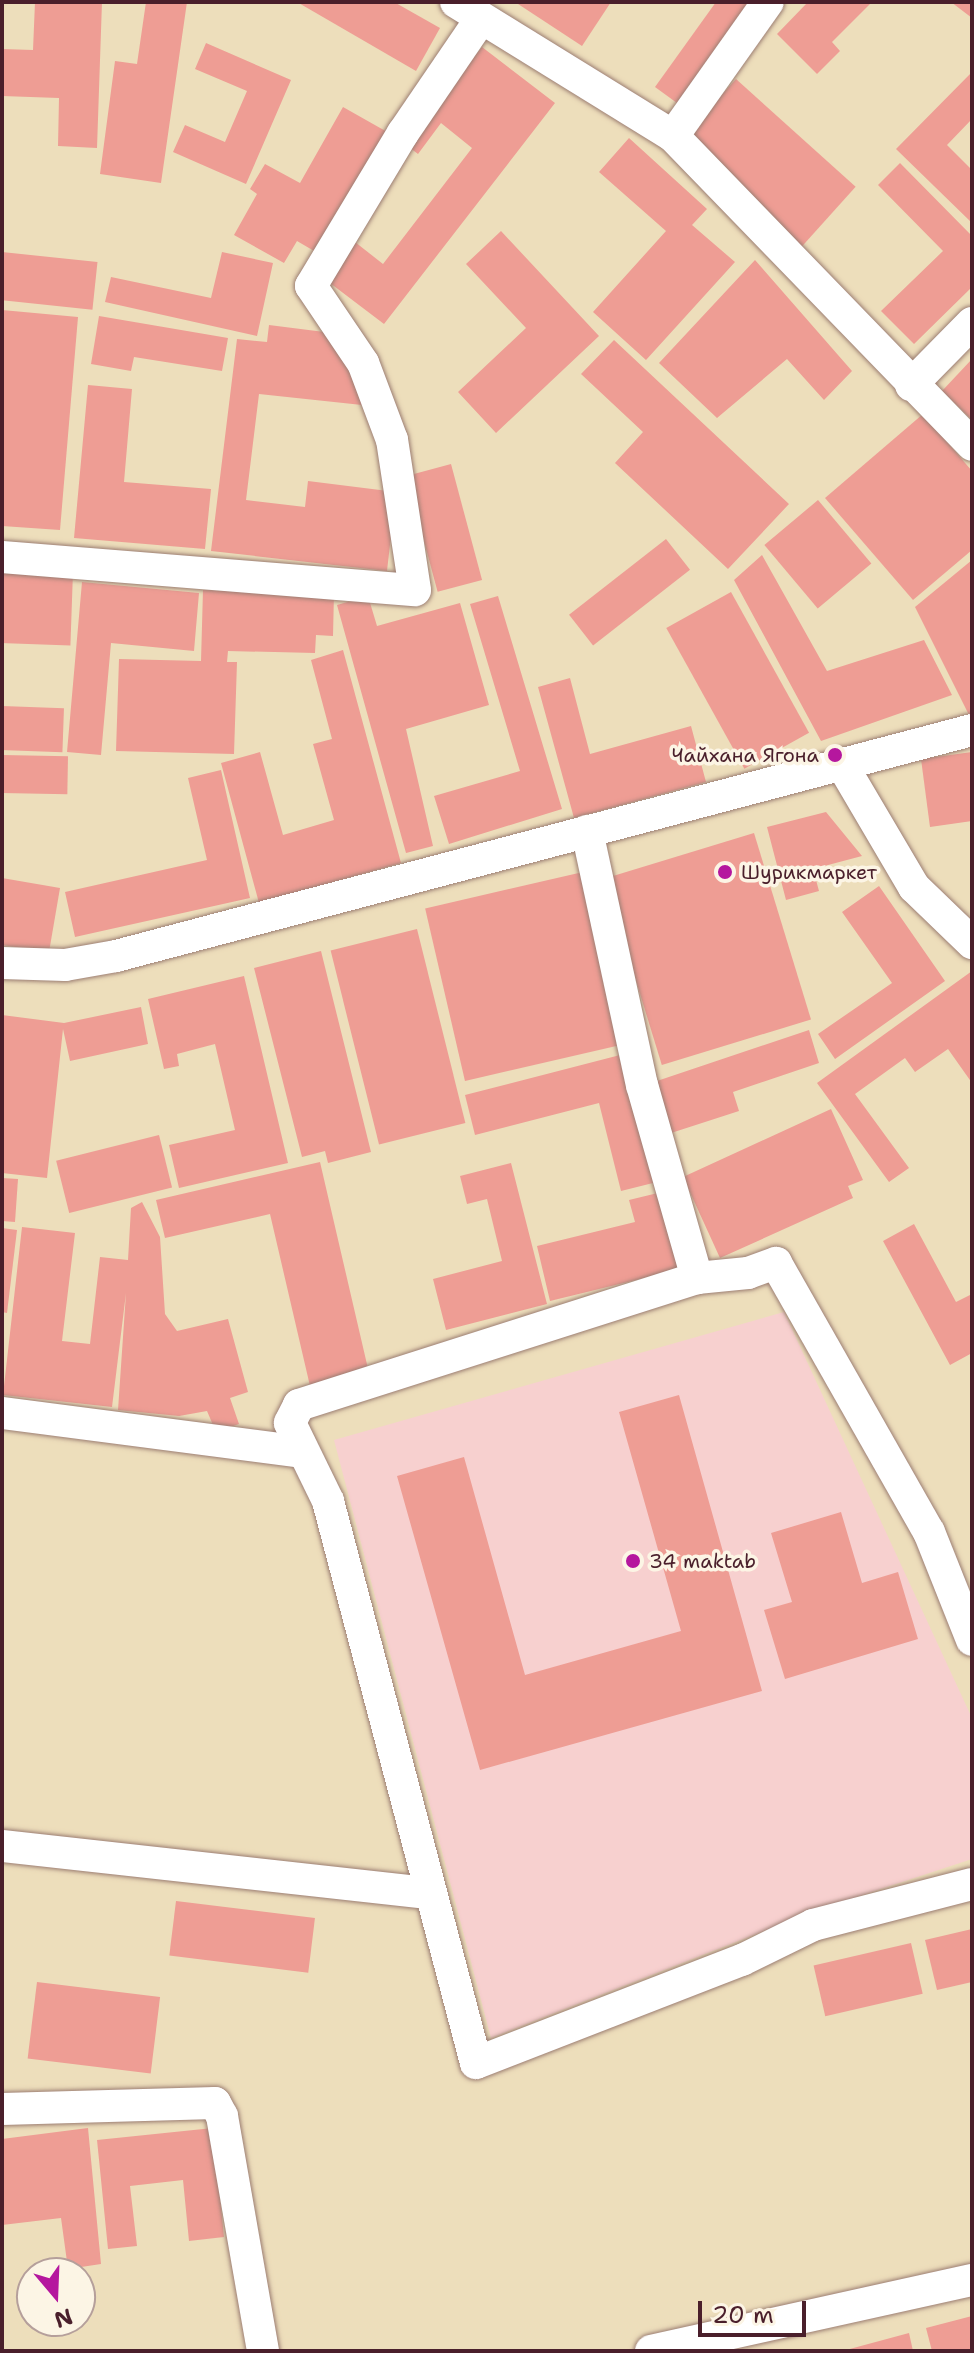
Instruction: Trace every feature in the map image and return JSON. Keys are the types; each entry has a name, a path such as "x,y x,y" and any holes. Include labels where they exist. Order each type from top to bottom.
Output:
{"street":[{"path":"673,136 768,2"},
{"path":"2,557 415,590 392,440 363,363 311,286 403,133 468,11 673,136 972,445"},
{"path":"911,385 972,323"},
{"path":"2,963 65,965 116,956 972,730"},
{"path":"841,763 914,887 972,943"},
{"path":"587,831 642,1085 697,1278"},
{"path":"972,1640 929,1532 776,1263 748,1273 697,1278 299,1405 290,1423 301,1452 328,1501 428,1893 476,2063 742,1960 813,1925 972,1884"},
{"path":"2,1413 301,1452"},
{"path":"2,1846 428,1893"},
{"path":"2,2109 215,2103 222,2116 263,2351"},
{"path":"651,2351 972,2280"}],"shaded area":[{"name":"34 maktab","path":"784,1312 972,1718 972,1859 820,1909 491,2038 334,1440"}],"building":[{"path":"35,2 102,2 97,148 58,146 59,98 2,96 2,49 33,50"},
{"path":"146,2 187,2 161,183 100,174 115,61 137,64"},
{"path":"297,2 394,2 440,28 416,71"},
{"path":"515,2 611,2 582,46"},
{"path":"716,2 750,2 677,103 655,87"},
{"path":"808,2 872,2 832,42 840,51 817,74 777,34"},
{"path":"951,2 972,2 972,18"},
{"path":"206,43 291,80 246,184 173,152 185,125 225,142 247,91 195,69"},
{"path":"482,47 555,103 384,324 326,280 355,242 383,264 472,148 441,123 418,154 405,144"},
{"path":"972,72 972,119 947,145 972,170 972,223 896,149"},
{"path":"736,79 856,187 801,248 681,140"},
{"path":"343,107 389,133 321,255 297,241 284,263 234,235 257,194 250,189 265,164 300,183"},
{"path":"629,138 707,209 692,225 735,262 646,360 593,312 666,231 599,172"},
{"path":"900,163 972,236 972,287 914,344 881,311 943,251 878,185"},
{"path":"501,231 599,336 496,433 458,392 526,328 466,264"},
{"path":"2,252 97,262 92,310 2,300"},
{"path":"222,252 273,263 257,336 105,302 111,277 211,298"},
{"path":"755,260 852,371 824,400 787,359 717,418 659,363"},
{"path":"2,310 78,317 60,530 2,526"},
{"path":"99,316 228,338 222,371 134,357 131,371 91,364"},
{"path":"269,325 340,334 362,405 259,394 246,500 305,507 308,481 396,492 387,571 211,551 237,339 267,342"},
{"path":"614,340 789,504 728,569 615,463 643,432 581,374"},
{"path":"972,359 972,420 942,391"},
{"path":"88,385 132,389 124,482 211,489 205,549 74,538"},
{"path":"923,414 972,471 972,550 913,600 825,498"},
{"path":"451,464 482,580 438,592 407,476"},
{"path":"818,500 871,564 818,609 764,545"},
{"path":"666,539 690,570 593,645 569,615"},
{"path":"762,555 827,671 924,640 952,695 821,741 734,580"},
{"path":"972,560 972,721 915,607"},
{"path":"2,570 73,572 70,645 2,643"},
{"path":"82,582 199,593 194,651 111,643 101,755 67,752"},
{"path":"203,590 334,593 333,636 316,635 315,653 228,651 227,662 237,662 234,754 116,751 119,659 201,661"},
{"path":"731,592 809,733 744,769 666,628"},
{"path":"368,596 377,626 460,603 489,705 406,729 433,846 406,853 337,605"},
{"path":"498,596 562,809 449,844 434,796 520,771 470,604"},
{"path":"343,650 401,863 259,903 221,763 260,752 283,835 334,820 313,744 332,739 311,660"},
{"path":"570,678 590,754 691,726 706,782 574,818 538,687"},
{"path":"2,706 64,708 62,752 2,750"},
{"path":"972,752 972,821 930,827 921,759"},
{"path":"2,755 68,756 67,794 2,793"},
{"path":"221,770 250,898 75,937 65,892 207,860 188,778"},
{"path":"826,812 862,856 813,869 819,891 786,900 767,827"},
{"path":"754,833 811,1019 662,1065 605,879"},
{"path":"583,872 623,1044 465,1081 425,908"},
{"path":"2,878 60,888 49,952 2,945"},
{"path":"879,886 945,981 835,1059 818,1034 892,983 842,912"},
{"path":"417,929 465,1123 379,1145 331,951"},
{"path":"321,951 371,1152 328,1163 325,1151 302,1157 254,968"},
{"path":"972,971 972,1083 948,1049 915,1072 905,1058 855,1094 909,1168 889,1182 817,1083"},
{"path":"244,976 288,1163 179,1188 169,1145 235,1130 215,1044 177,1054 179,1066 164,1069 148,999"},
{"path":"141,1007 148,1044 70,1061 63,1029 47,1178 2,1173 2,1015 64,1023"},
{"path":"809,1030 819,1063 733,1092 739,1111 668,1134 651,1083"},
{"path":"624,1054 657,1182 621,1191 599,1103 475,1135 465,1095"},
{"path":"831,1109 863,1180 848,1186 853,1198 720,1258 683,1177"},
{"path":"159,1135 172,1187 69,1213 56,1161"},
{"path":"320,1162 369,1373 310,1386 270,1214 165,1238 156,1200"},
{"path":"511,1163 547,1304 446,1330 433,1279 502,1261 487,1199 467,1204 460,1176"},
{"path":"2,1178 18,1179 15,1222 2,1221"},
{"path":"666,1191 685,1268 550,1301 537,1246 635,1222 629,1200"},
{"path":"142,1202 160,1237 165,1314 177,1331 228,1319 248,1392 230,1398 239,1424 216,1432 207,1411 179,1416 118,1410 126,1293 112,1407 3,1395 22,1227 75,1233 62,1341 90,1344 100,1257 128,1260 131,1208"},
{"path":"914,1224 956,1302 972,1294 972,1353 950,1365 883,1241"},
{"path":"2,1228 17,1230 7,1313 2,1312"},
{"path":"679,1395 762,1691 480,1770 397,1476 464,1457 525,1675 681,1631 619,1412"},
{"path":"841,1512 862,1583 898,1572 918,1639 785,1679 764,1610 792,1602 771,1533"},
{"path":"176,1901 315,1918 308,1973 169,1956"},
{"path":"972,1929 972,1982 937,1990 925,1940"},
{"path":"911,1943 923,1994 825,2016 814,1965"},
{"path":"37,1982 160,1997 151,2074 28,2058"},
{"path":"88,2128 101,2264 96,2265 96,2257 66,2257 61,2218 2,2225 2,2139"},
{"path":"213,2128 224,2237 189,2241 183,2180 130,2186 137,2246 108,2249 97,2140"},
{"path":"972,2316 972,2351 932,2351 926,2328"},
{"path":"909,2333 913,2351 846,2351 846,2350"}],"place":[{"name":"Чайхана Ягона","path":"835,755"},
{"name":"Шурикмаркет","path":"725,872"},
{"name":"34 maktab","path":"633,1561"}]}
